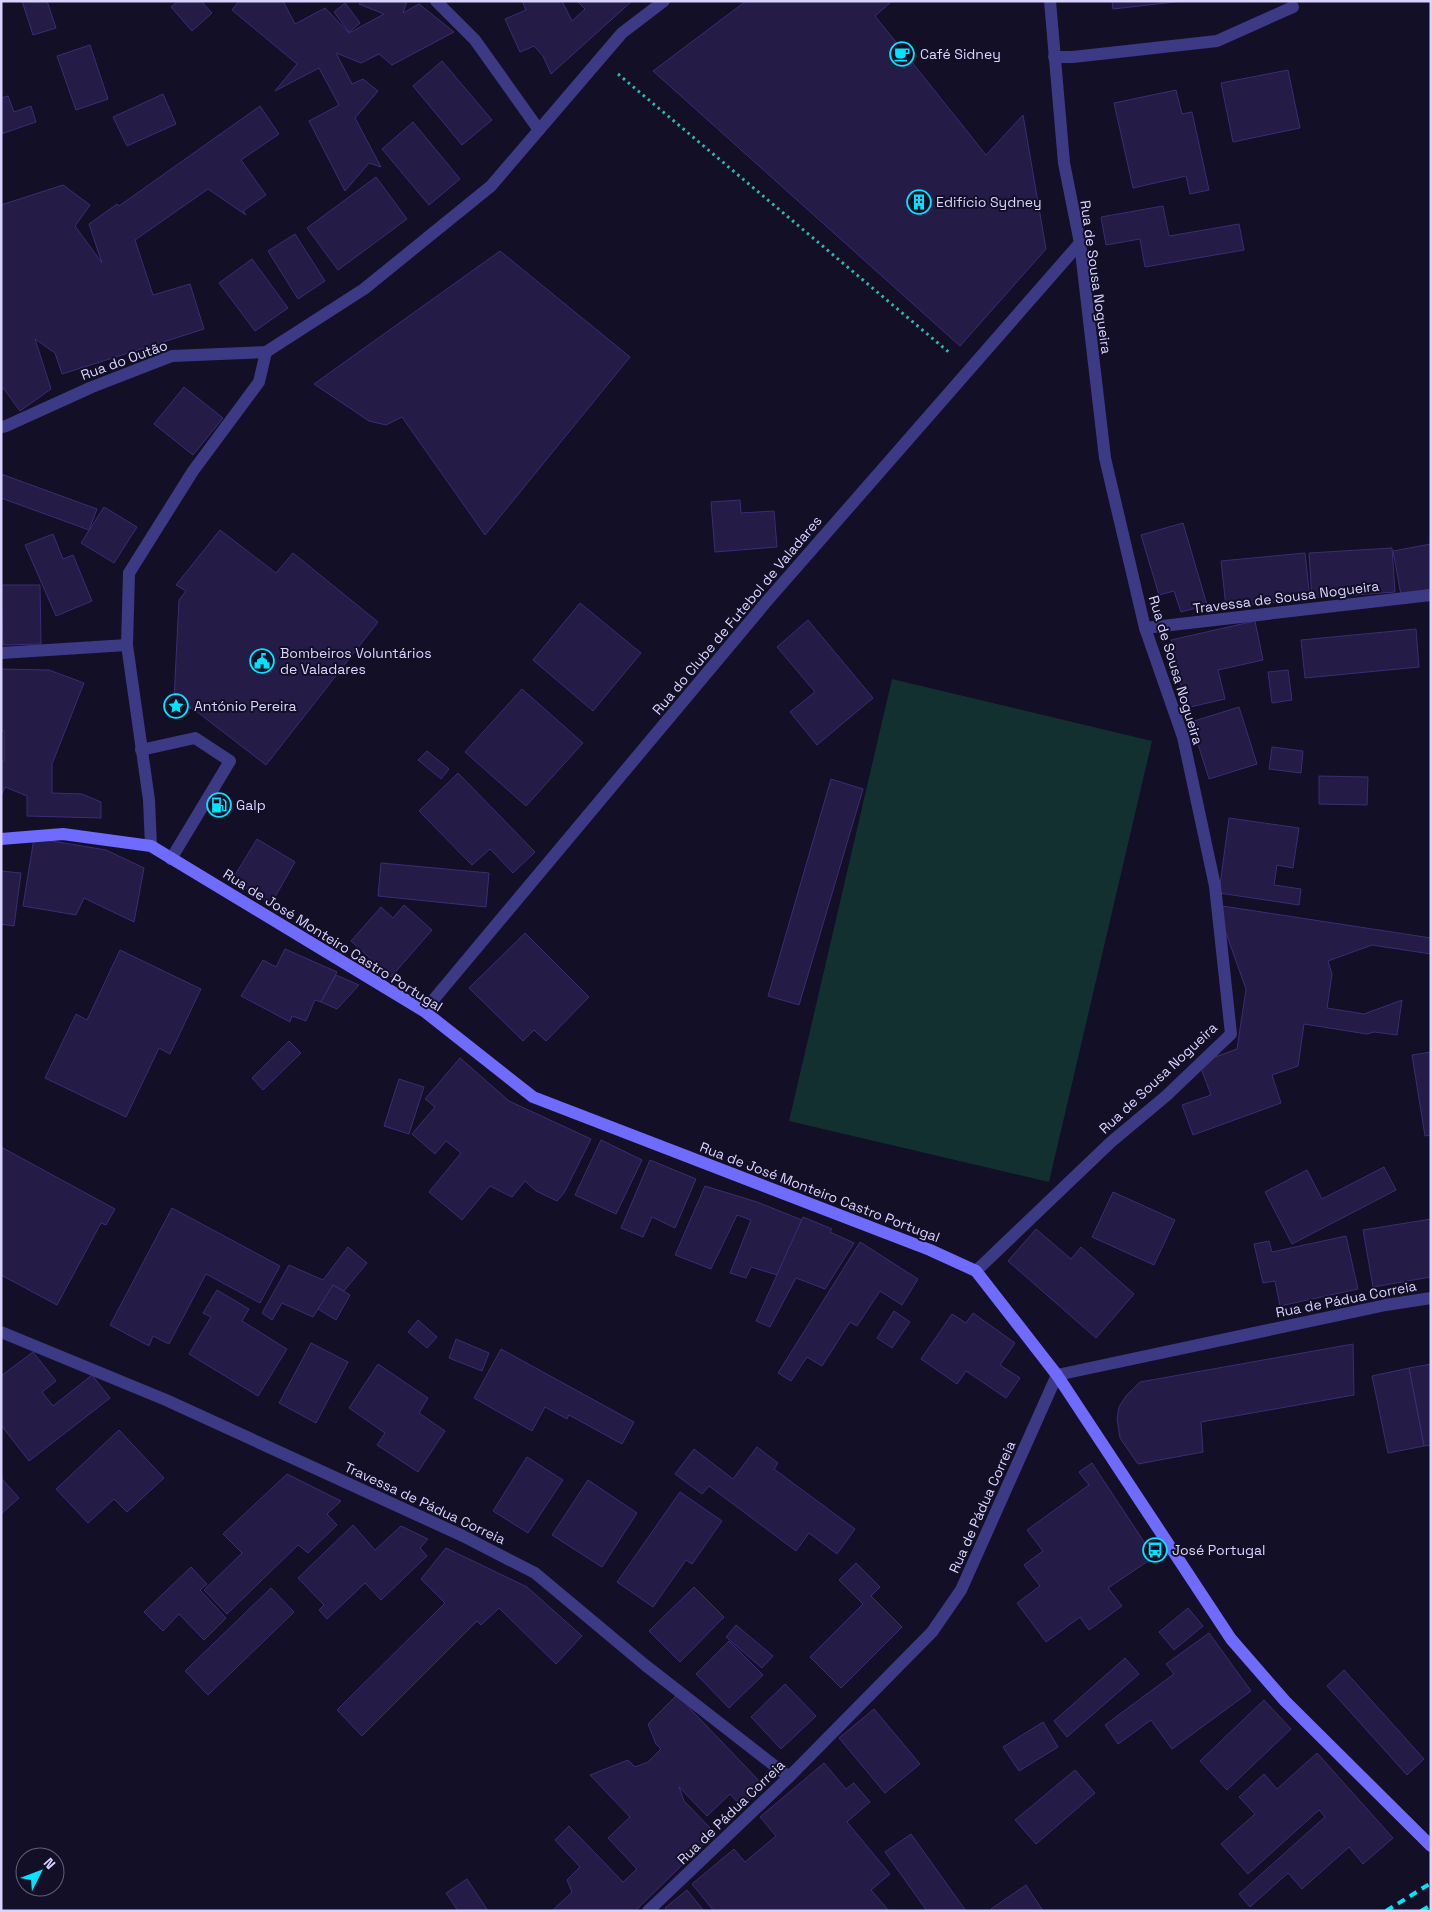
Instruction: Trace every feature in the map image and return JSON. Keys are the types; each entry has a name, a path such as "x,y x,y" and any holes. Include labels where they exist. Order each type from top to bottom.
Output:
{"main road":[{"name":"Rua de José Monteiro Castro Portugal","path":"1,840 63,834 151,846 424,1011 533,1097 930,1250 976,1272 1057,1375 1231,1639 1285,1701 1429,1845"}],"street":[{"path":"436,1 475,40 540,130"},
{"path":"151,846 150,800 127,645 129,573 193,471 259,382 266,352 364,289 492,186 622,34 664,1"},
{"name":"Rua de Sousa Nogueira","path":"976,1272 1111,1142 1166,1096 1231,1034 1215,886 1183,737 1145,628 1105,458 1080,243 1064,163 1050,1"},
{"path":"1054,57 1073,58 1217,41 1293,7"},
{"name":"Rua do Clube de Futebol de Valadares","path":"424,1011 767,601 1080,243"},
{"name":"Rua do Outão","path":"1,427 92,387 172,356 266,352"},
{"name":"Travessa de Sousa Nogueira","path":"1145,628 1431,595"},
{"path":"1,653 127,645"},
{"path":"142,750 195,738 230,761 171,859"},
{"name":"Rua de Pádua Correia","path":"648,1911 789,1777 932,1632 961,1590 1057,1375 1386,1305 1431,1298"},
{"name":"Travessa de Pádua Correia","path":"1,1332 166,1400 464,1536 535,1573 645,1665 789,1777"}],"path":[{"path":"600,59 970,369"}],"green space":[{"path":"892,679 1152,741 1049,1182 789,1121"}],"building":[{"path":"22,1 47,1 56,28 33,35"},
{"path":"178,1 201,1 212,13 192,31 171,7"},
{"path":"239,1 283,1 295,24 325,8 349,33 384,14 359,4 362,1 407,1 403,13 419,4 454,32 392,65 379,54 361,63 336,53 352,84 363,79 378,91 355,118 381,167 369,163 345,191 309,121 339,105 319,68 275,91 297,64 232,10"},
{"path":"522,1 562,1 572,21 585,9 577,1 632,1 551,74 543,56 534,46 520,52 505,19 526,10"},
{"name":"Edifício Sydney","path":"746,1 892,1 875,16 986,155 1023,115 1046,249 960,346 653,71"},
{"path":"1112,1 1183,1 1113,9"},
{"path":"345,3 360,23 349,32 334,12"},
{"path":"90,45 108,99 76,110 57,56"},
{"path":"442,61 492,120 462,145 413,86"},
{"path":"1288,70 1300,128 1233,142 1221,83"},
{"path":"1176,90 1182,114 1192,112 1209,190 1190,194 1186,176 1133,188 1114,103"},
{"path":"163,94 176,124 127,146 113,117"},
{"path":"8,96 14,112 31,106 36,122 1,134 1,98"},
{"path":"260,106 279,134 241,160 266,195 243,211 246,215 208,189 135,240 153,295 190,284 204,329 62,374 55,353 35,339 51,389 20,411 4,389 1,389 1,205 63,185 90,205 75,226 102,263 89,224 117,204 119,206"},
{"path":"413,122 460,179 429,205 382,149"},
{"path":"376,177 407,219 338,270 307,228"},
{"path":"1163,206 1169,236 1239,224 1244,250 1145,267 1140,239 1106,245 1101,217"},
{"path":"295,234 325,281 298,299 268,251"},
{"path":"500,251 630,357 485,535 402,417 386,425 369,421 314,384"},
{"path":"252,259 288,308 255,331 219,283"},
{"path":"184,387 223,418 193,455 154,424"},
{"path":"1,474 97,509 89,530 1,498"},
{"path":"740,500 741,513 774,511 777,547 715,552 711,502"},
{"path":"104,507 137,527 114,563 81,543"},
{"path":"1183,523 1207,605 1181,612 1174,591 1159,595 1141,535"},
{"name":"Bombeiros Voluntários de Valadares","path":"220,530 276,573 293,553 378,622 266,765 196,711 174,700 179,600 186,591 176,585"},
{"path":"53,534 63,559 73,555 92,601 56,616 25,545"},
{"path":"1431,544 1431,589 1401,595 1393,551"},
{"path":"1392,548 1395,592 1312,598 1309,553"},
{"path":"1305,553 1310,599 1226,607 1221,561"},
{"path":"1,585 40,585 41,644 3,645"},
{"path":"580,603 641,653 593,711 533,660"},
{"path":"808,620 873,698 817,745 790,712 815,692 777,647"},
{"path":"1255,621 1263,660 1218,670 1225,699 1186,708 1171,640"},
{"path":"1416,629 1419,667 1305,678 1301,640"},
{"path":"1,669 49,670 84,683 52,764 52,793 82,794 101,802 101,818 27,816 27,796 5,787 1,796 1,761 4,761 4,731 1,730"},
{"path":"1288,670 1292,700 1272,703 1268,672"},
{"path":"522,689 583,743 526,806 465,752"},
{"path":"1239,707 1257,764 1209,779 1191,722"},
{"path":"1272,747 1303,751 1301,773 1269,769"},
{"path":"427,751 449,769 441,779 418,760"},
{"path":"458,773 535,852 513,873 490,849 472,865 419,811"},
{"path":"1319,776 1368,777 1367,805 1319,804"},
{"path":"831,779 863,789 799,1005 768,996"},
{"path":"1229,818 1299,828 1293,868 1277,865 1274,885 1301,889 1299,905 1219,893"},
{"path":"34,838 106,850 144,868 134,922 84,898 76,915 23,906"},
{"path":"257,839 295,862 271,904 232,880"},
{"path":"381,863 489,873 486,907 378,896"},
{"path":"1,871 21,873 14,926 1,924"},
{"path":"404,905 432,930 391,977 351,941 381,907 393,918"},
{"path":"1216,905 1431,938 1431,954 1372,945 1328,961 1332,974 1327,1008 1364,1014 1402,1000 1397,1035 1374,1032 1367,1034 1304,1024 1298,1066 1272,1075 1281,1103 1193,1135 1182,1105 1211,1095 1199,1063 1237,1049 1246,989"},
{"path":"525,933 589,997 546,1041 534,1030 523,1041 469,988"},
{"path":"285,949 337,972 321,1002 315,1000 306,1021 292,1016 290,1022 241,996 263,960 276,967"},
{"path":"120,950 201,989 170,1054 159,1048 126,1117 45,1078 76,1014 87,1020"},
{"path":"336,975 359,985 337,1009 321,1002"},
{"path":"289,1041 301,1053 263,1090 252,1078"},
{"path":"1431,1052 1431,1135 1425,1136 1412,1055"},
{"path":"460,1058 509,1101 591,1139 564,1193 557,1201 536,1191 525,1181 512,1197 490,1186 462,1220 429,1192 461,1153 446,1141 435,1154 412,1134 435,1107 425,1099"},
{"path":"399,1079 424,1087 409,1134 384,1126"},
{"path":"601,1140 642,1160 616,1214 575,1195"},
{"path":"1,1147 115,1209 106,1225 101,1223 57,1305 1,1275"},
{"path":"650,1160 696,1179 675,1228 652,1217 643,1237 621,1228"},
{"path":"1384,1167 1396,1190 1292,1244 1265,1192 1307,1170 1322,1199"},
{"path":"705,1186 757,1202 802,1220 777,1275 751,1267 746,1278 730,1273 751,1220 737,1215 711,1269 675,1255"},
{"path":"1113,1192 1175,1220 1154,1265 1092,1237"},
{"path":"172,1208 280,1266 260,1303 206,1274 169,1344 153,1336 149,1346 110,1325"},
{"path":"803,1217 832,1229 830,1232 854,1243 825,1289 796,1278 770,1327 756,1321"},
{"path":"1431,1219 1431,1277 1373,1287 1363,1230"},
{"path":"1036,1229 1071,1259 1081,1247 1134,1294 1096,1338 1008,1261"},
{"path":"1346,1236 1358,1289 1280,1306 1275,1281 1263,1283 1254,1244 1269,1241 1272,1252"},
{"path":"860,1242 918,1279 902,1305 880,1291 857,1326 850,1322 822,1366 807,1357 791,1381 778,1373"},
{"path":"348,1247 367,1263 344,1291 333,1285 313,1317 282,1303 272,1320 262,1313 289,1265 323,1280"},
{"path":"333,1285 350,1295 336,1320 318,1309"},
{"path":"217,1290 249,1309 242,1321 287,1349 258,1396 189,1354 211,1317 203,1313"},
{"path":"894,1311 910,1322 892,1348 877,1338"},
{"path":"973,1313 1015,1343 1000,1365 1020,1378 1006,1398 966,1371 957,1384 921,1359 952,1314 966,1323"},
{"path":"418,1320 437,1337 427,1348 408,1332"},
{"path":"456,1339 489,1353 482,1371 449,1358"},
{"path":"311,1343 348,1362 316,1423 279,1403"},
{"path":"1353,1344 1354,1395 1201,1422 1203,1452 1138,1464 1120,1438 1117,1419 1119,1407 1126,1396 1140,1382"},
{"path":"501,1349 634,1422 622,1444 569,1415 567,1419 545,1407 532,1431 474,1398"},
{"path":"33,1352 56,1381 42,1392 53,1406 92,1375 110,1398 29,1461 1,1425 1,1376"},
{"path":"378,1364 428,1398 419,1413 445,1431 418,1472 377,1445 385,1433 349,1408"},
{"path":"1431,1364 1431,1445 1424,1446 1409,1368"},
{"path":"1409,1368 1424,1446 1388,1453 1372,1376"},
{"path":"119,1430 164,1478 127,1512 114,1499 88,1523 56,1489"},
{"path":"757,1447 778,1463 774,1469 855,1529 837,1554 809,1533 796,1551 709,1486 702,1494 675,1474 694,1449 733,1479"},
{"path":"527,1457 563,1480 528,1533 493,1511"},
{"path":"1092,1463 1154,1557 1108,1588 1122,1606 1089,1630 1080,1617 1046,1642 1017,1603 1040,1586 1024,1565 1043,1551 1027,1530 1089,1485 1079,1472"},
{"path":"287,1474 341,1501 327,1514 337,1525 308,1553 298,1545 227,1614 204,1590 242,1553 223,1534"},
{"path":"1,1478 19,1498 1,1514"},
{"path":"588,1480 637,1513 602,1567 552,1535"},
{"path":"680,1492 722,1521 692,1564 686,1560 653,1607 617,1582"},
{"path":"353,1525 375,1550 401,1526 428,1539 420,1548 427,1556 381,1600 365,1583 327,1619 319,1610 324,1605 298,1578"},
{"path":"446,1548 527,1587 582,1636 556,1664 499,1608 481,1625 477,1621 362,1736 337,1710 445,1603 421,1579"},
{"path":"856,1563 880,1587 871,1596 902,1627 841,1688 810,1657 863,1604 839,1580"},
{"path":"191,1567 207,1584 200,1590 226,1618 204,1640 179,1614 163,1631 144,1612"},
{"path":"694,1587 724,1617 680,1662 649,1631"},
{"path":"271,1588 294,1612 208,1695 185,1671"},
{"path":"1188,1608 1203,1626 1174,1650 1159,1632"},
{"path":"736,1625 773,1656 762,1668 726,1637"},
{"path":"1209,1633 1251,1691 1172,1749 1151,1720 1118,1744 1105,1725 1174,1674 1166,1664"},
{"path":"729,1641 763,1675 729,1708 696,1674"},
{"path":"1125,1658 1139,1674 1067,1737 1054,1721"},
{"path":"1344,1670 1424,1759 1407,1775 1327,1686"},
{"path":"785,1684 816,1716 781,1749 751,1717"},
{"path":"677,1695 764,1786 742,1807 730,1794 707,1816 679,1787 684,1801 715,1833 635,1911 552,1911 572,1892 567,1880 580,1867 555,1840 569,1826 623,1882 637,1869 608,1838 630,1817 590,1775 628,1760 635,1767 648,1762 661,1749 656,1744 648,1724"},
{"path":"1264,1700 1291,1729 1227,1790 1200,1761"},
{"path":"874,1709 920,1764 885,1793 839,1738"},
{"path":"1043,1722 1058,1747 1019,1771 1003,1747"},
{"path":"1317,1753 1393,1838 1363,1864 1349,1847 1302,1889 1288,1873 1250,1907 1239,1894 1325,1817 1319,1810 1248,1874 1221,1844 1255,1814 1239,1797 1264,1774 1277,1789"},
{"path":"824,1763 846,1789 854,1783 870,1802 847,1822 890,1874 871,1890 889,1911 714,1911 692,1884 734,1849 745,1862 776,1836 760,1817"},
{"path":"1075,1770 1095,1793 1036,1844 1015,1820"},
{"path":"911,1834 966,1911 927,1911 885,1852"},
{"path":"467,1879 488,1911 458,1911 446,1893"},
{"path":"1026,1885 1043,1911 993,1911 991,1909"},
{"path":"687,1890 704,1911 667,1911 665,1908"}],"railway":[{"path":"1386,1911 1431,1883"},
{"path":"1421,1911 1431,1905"}],"place":[{"name":"Café Sidney","path":"902,54"},
{"name":"Edifício Sydney","path":"919,202"},
{"name":"Bombeiros Voluntários de Valadares","path":"262,661"},
{"name":"António Pereira","path":"176,706"},
{"name":"Galp","path":"219,805"},
{"name":"José Portugal","path":"1155,1550"}]}
